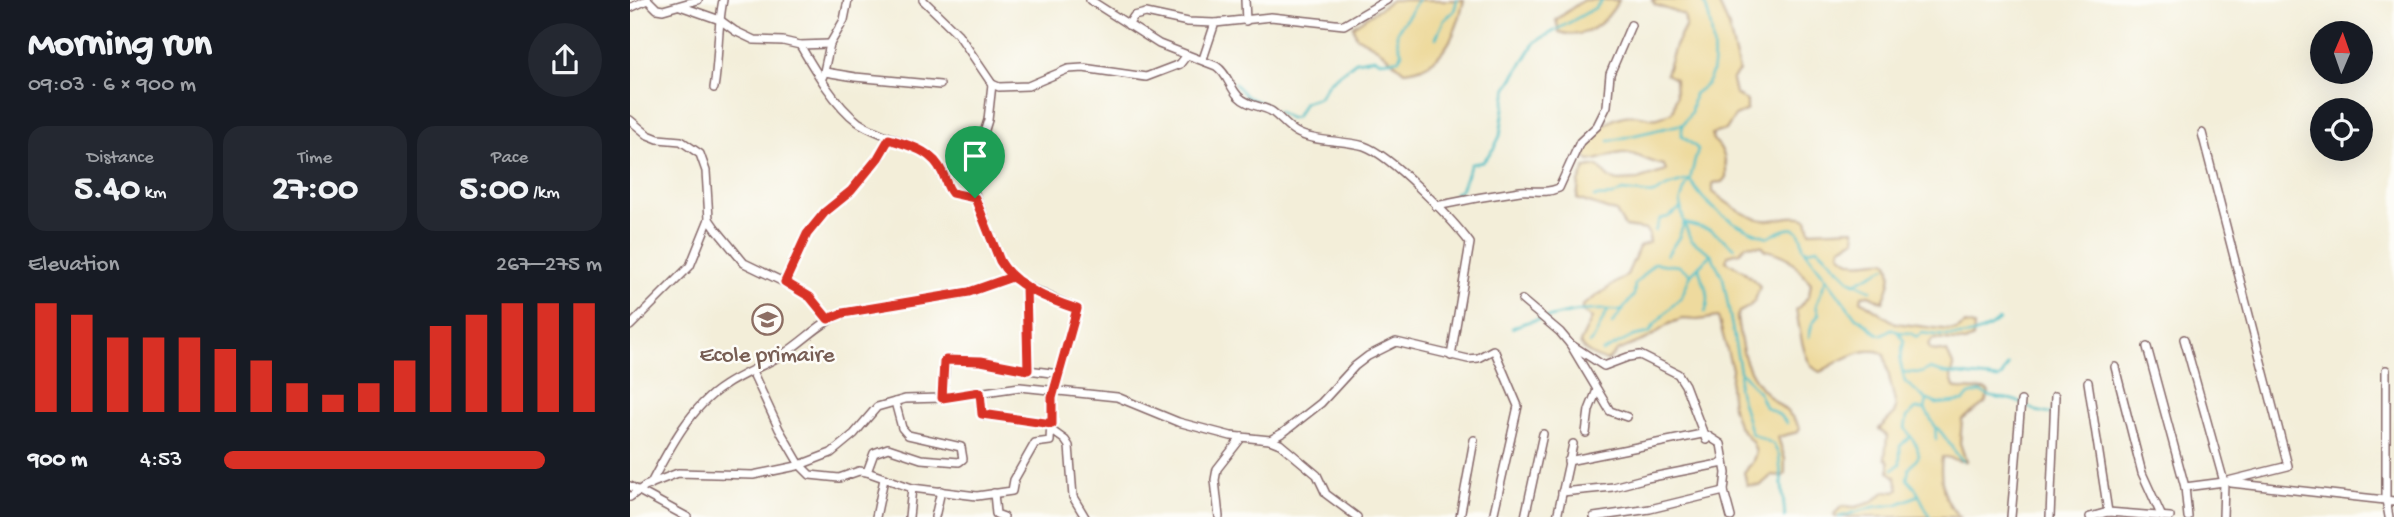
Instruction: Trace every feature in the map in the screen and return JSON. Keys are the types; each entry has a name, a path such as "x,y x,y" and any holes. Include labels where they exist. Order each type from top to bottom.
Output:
{"street":[{"path":"630,8 648,0 657,9 698,0"},
{"path":"714,88 723,0"},
{"path":"822,80 830,44 844,20 848,0"},
{"path":"923,0 958,34 992,84 999,87 1028,86 1069,69 1083,68 1146,77 1180,64 1187,55"},
{"path":"1090,0 1159,44 1203,59 1224,72 1233,90 1247,104 1271,111 1297,133 1349,142 1378,152 1456,225 1470,243 1451,356"},
{"path":"1245,0 1246,21"},
{"path":"1128,25 1134,16 1146,13 1188,22 1216,23 1271,17 1344,25 1387,0"},
{"path":"680,6 720,20 734,31 754,40 783,41 800,45 830,44"},
{"path":"1203,59 1216,23"},
{"path":"1436,206 1488,195 1528,191 1547,193 1559,188 1580,142 1597,126 1607,106 1609,74 1631,25"},
{"path":"800,45 822,80 857,121 889,139 921,150 933,158 943,172 952,193 975,198"},
{"path":"825,72 855,78 940,85"},
{"path":"752,371 779,429 800,465 810,475 839,478 859,471 867,472 912,488 977,496 1012,490 1014,480 1035,443 1049,442 1053,391 1077,309 1012,277 1000,261 975,198 972,186 973,168 988,120 992,84"},
{"path":"630,120 648,135 658,139 681,141 700,154 706,171 709,219 690,266 630,326"},
{"path":"2185,487 2224,482 2288,466 2202,132"},
{"path":"785,282 807,234 825,212 851,191 878,158 889,139"},
{"path":"709,219 744,263 810,297 828,319"},
{"path":"650,485 669,448 696,410 722,387 794,347 828,319 843,313 969,292 1012,277"},
{"path":"1026,286 1028,370"},
{"path":"1522,300 1570,344 1610,411 1627,417"},
{"path":"2183,339 2224,482 2223,517"},
{"path":"1269,440 1284,432 1321,403 1354,366 1396,342 1451,356 1478,358 1490,351 1495,352 1518,406 1493,517"},
{"path":"1570,344 1604,366 1640,355 1678,374 1687,390 1704,436"},
{"path":"2147,347 2185,487 2188,517"},
{"path":"942,398 946,360 981,361 1059,374"},
{"path":"2115,367 2142,472 2162,517"},
{"path":"2386,370 2389,517"},
{"path":"2088,382 2108,512"},
{"path":"634,488 678,474 753,475 800,465 831,453 854,434 877,407 915,397 942,398 1020,387 1117,397 1178,422 1280,444 1317,475 1326,494 1357,517"},
{"path":"1586,433 1589,410 1597,390"},
{"path":"980,392 982,414 1051,427 1065,440 1069,446 1073,497 1085,517"},
{"path":"2050,517 2056,396"},
{"path":"2011,517 2021,401"},
{"path":"867,472 874,453 884,448 928,460 959,462 963,459 961,446 908,435 902,428 895,402"},
{"path":"1525,517 1543,434"},
{"path":"1568,461 1704,436 1721,444 1726,473 1724,491 1731,517"},
{"path":"1219,517 1215,480 1217,469 1242,437"},
{"path":"1460,517 1474,440"},
{"path":"1557,517 1573,444"},
{"path":"1562,492 1613,487 1724,463"},
{"path":"876,517 884,479"},
{"path":"2224,482 2390,501"},
{"path":"630,497 634,488"},
{"path":"634,488 687,517"},
{"path":"909,517 912,488"},
{"path":"935,517 942,491"},
{"path":"1594,517 1650,509 1724,491"},
{"path":"994,493 996,514 1004,517"},
{"path":"2090,517 2108,512 2170,517"}],"sand":[{"path":"1392,0 1464,0 1457,25 1446,47 1429,64 1404,71 1379,49 1356,36 1353,26"},
{"path":"1583,0 1619,0 1608,16 1594,28 1578,34 1559,32 1556,20"},
{"path":"1652,0 1717,0 1728,24 1739,71 1732,80 1735,94 1747,101 1747,110 1735,116 1726,130 1712,134 1713,140 1722,151 1726,172 1722,182 1713,183 1713,192 1736,209 1763,220 1802,217 1807,219 1810,231 1854,229 1856,239 1841,247 1840,253 1850,261 1887,261 1891,276 1883,302 1869,295 1862,296 1861,300 1895,323 1951,330 1957,330 1965,324 1974,326 1973,338 1965,342 1933,339 1928,345 1931,350 1947,352 1954,367 1951,377 1954,387 1986,390 1989,393 1985,403 1962,420 1960,443 1966,461 1942,457 1941,474 1946,497 1960,517 1835,517 1834,514 1842,506 1856,507 1872,502 1886,491 1895,492 1899,489 1895,477 1889,472 1889,462 1885,458 1887,436 1879,429 1894,414 1896,407 1884,354 1877,351 1860,352 1820,372 1814,368 1806,354 1796,310 1809,296 1811,283 1787,258 1765,250 1763,246 1746,245 1740,252 1728,255 1726,261 1744,271 1760,286 1753,302 1739,312 1737,317 1749,370 1761,388 1791,415 1800,429 1798,432 1778,437 1785,459 1785,474 1782,477 1772,475 1760,486 1747,485 1744,472 1752,463 1756,452 1752,442 1738,425 1732,407 1732,369 1718,317 1682,319 1671,323 1647,339 1617,351 1607,361 1595,357 1582,347 1580,343 1592,318 1582,312 1582,306 1627,275 1639,247 1649,242 1646,230 1625,227 1616,212 1577,199 1585,168 1598,166 1609,178 1618,181 1637,180 1666,171 1664,165 1629,153 1589,161 1585,156 1594,135 1607,123 1631,115 1660,118 1673,111 1675,79 1666,74 1675,46 1686,25 1684,15 1655,5"}],"waterway":[{"path":"1277,111 1289,118 1296,117 1304,102 1319,97 1329,82 1356,61 1374,58 1380,61 1399,59 1402,53 1397,32 1418,0"},
{"path":"1436,38 1444,20 1454,11 1457,0"},
{"path":"1455,193 1461,189 1471,164 1483,162 1494,148 1500,136 1507,88 1535,42 1595,8 1603,0"},
{"path":"1703,0 1709,18 1714,54 1711,76 1694,94 1691,112 1682,126 1682,136 1698,149 1690,179 1713,208 1745,228 1768,237 1786,229 1795,229 1799,232 1803,247 1856,318 1881,335 1891,329 1898,332 1904,341 1900,361 1905,382 1927,400 1925,409 1916,409 1907,417 1905,428 1917,446 1919,456 1909,469 1907,479 1916,489 1930,517"},
{"path":"1234,83 1247,97 1268,106"},
{"path":"1609,141 1683,124"},
{"path":"1690,179 1680,203 1684,223 1691,240 1711,254 1723,278 1740,371 1738,388 1751,433 1773,444 1779,455 1785,517"},
{"path":"1594,197 1613,196 1622,191 1654,194 1688,180"},
{"path":"1655,231 1660,219 1681,208"},
{"path":"1667,255 1679,237 1684,223 1711,230 1735,248"},
{"path":"1807,250 1818,248 1851,281 1871,290"},
{"path":"1612,324 1634,295 1635,284 1654,263 1679,266 1691,274 1711,254"},
{"path":"1699,266 1708,298 1705,312"},
{"path":"1855,283 1886,267"},
{"path":"1602,352 1634,336 1649,333 1682,296 1691,274"},
{"path":"1809,337 1812,324 1819,314 1816,306 1826,279"},
{"path":"1589,344 1608,311"},
{"path":"1512,328 1572,312 1623,311"},
{"path":"1898,332 1917,337 1922,333 1963,336 1981,331 1999,320"},
{"path":"1903,372 1921,373 1929,369 1998,379 2008,365"},
{"path":"1741,372 1759,393 1765,407 1787,423"},
{"path":"1928,400 1937,404 1964,401 1969,395 1981,392 1992,397 2014,400 2039,412 2052,413"},
{"path":"1925,409 1935,426 1936,440"},
{"path":"1935,426 1963,461"},
{"path":"1893,469 1900,464 1900,446 1909,438"},
{"path":"1839,517 1874,507 1898,504 1919,495"}],"place":[{"name":"Ecole primaire","path":"767,319"}],"route":[{"path":"975,198 952,193 943,172 933,158 921,150 889,139 878,158 851,191 825,212 807,234 785,282 810,297 828,319 843,313 969,292 1012,277 1026,286 1028,370 981,361 946,360 942,398 980,392 982,414 1052,424 1052,398 1077,309 1053,300 1012,277 1000,261 975,198"}]}
